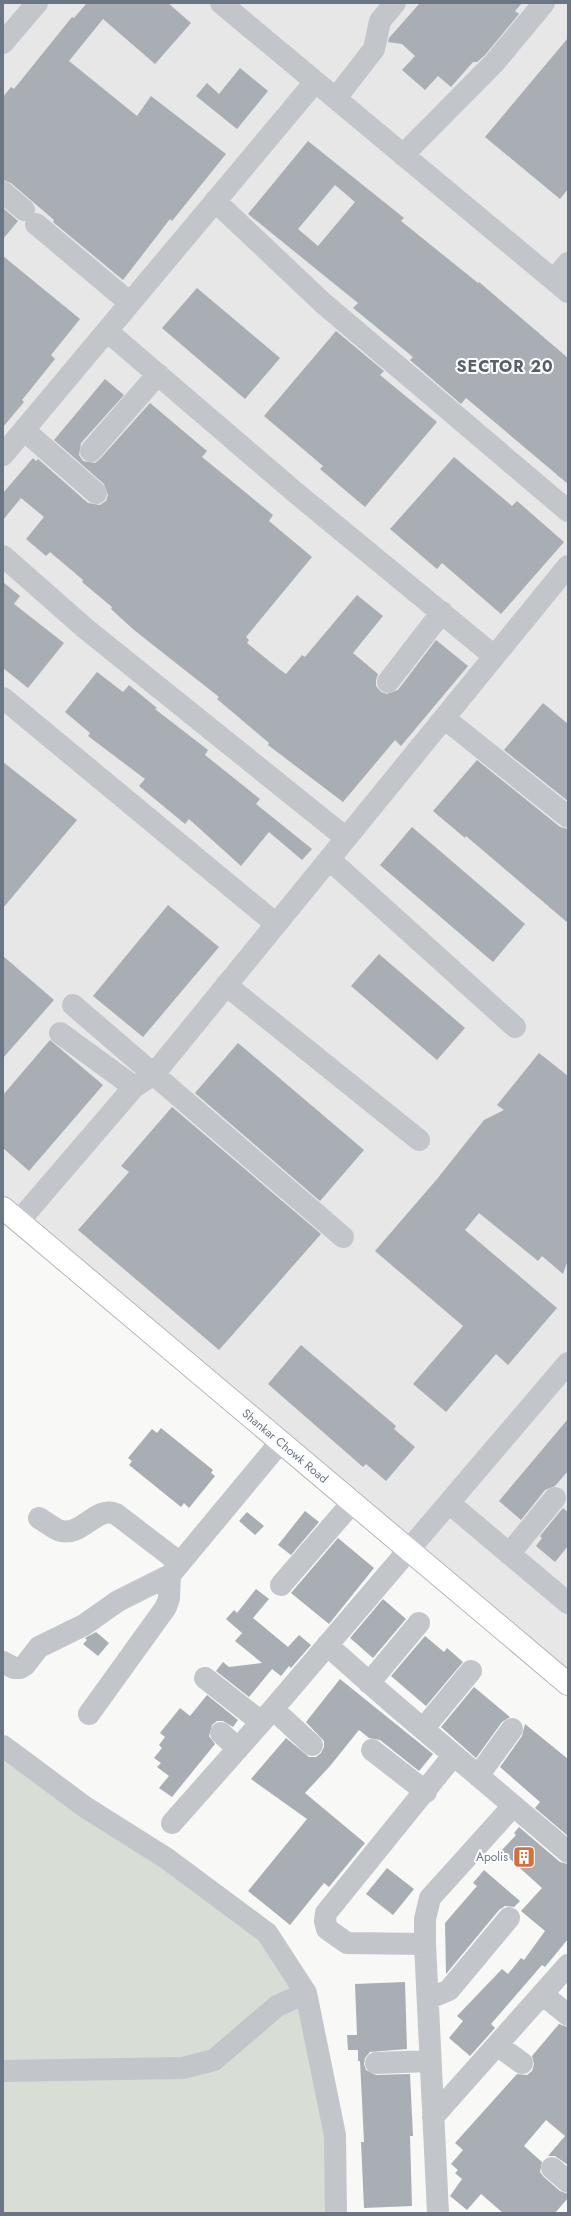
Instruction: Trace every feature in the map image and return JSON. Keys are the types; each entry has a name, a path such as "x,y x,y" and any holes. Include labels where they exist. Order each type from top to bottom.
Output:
{"main road":[{"name":"Shankar Chowk Road","path":"8,1218 273,1452 345,1511 406,1555 568,1684"},
{"name":"Shankar Chowk Road","path":"8,1218 406,1555 568,1700"}],"street":[{"path":"3,43 37,3"},
{"path":"220,3 561,286 568,263"},
{"path":"336,98 374,49 380,21 395,3"},
{"path":"403,155 494,62 544,3"},
{"path":"3,456 315,82"},
{"path":"3,192 130,304"},
{"path":"215,201 323,304 568,511"},
{"path":"107,331 296,493 494,656"},
{"path":"91,452 158,374"},
{"path":"24,430 96,493"},
{"path":"3,556 86,629 346,838"},
{"path":"8,1218 134,1087 154,1074 568,567"},
{"path":"388,682 442,612"},
{"path":"3,698 276,924"},
{"path":"444,718 568,817"},
{"path":"329,859 515,1026"},
{"path":"226,985 419,1140"},
{"path":"73,1005 343,1237"},
{"path":"60,1033 134,1087"},
{"path":"172,1823 267,1716 449,1504 565,1372"},
{"path":"3,1662 14,1668 20,1668 39,1647 84,1625 118,1601 175,1569 273,1452"},
{"path":"509,1554 555,1498"},
{"path":"449,1504 568,1603"},
{"path":"281,1585 345,1511"},
{"path":"39,1518 58,1530 67,1532 79,1530 103,1513 110,1512 116,1514 175,1569"},
{"path":"89,1714 166,1607 175,1569"},
{"path":"369,1683 419,1622"},
{"path":"327,1645 453,1756 568,1852"},
{"path":"422,1729 471,1671"},
{"path":"205,1678 312,1745"},
{"path":"478,1776 512,1729"},
{"path":"221,1732 238,1748"},
{"path":"3,1746 85,1806 166,1858 267,1933 306,1993 335,2135 336,2213"},
{"path":"372,1750 426,1792"},
{"path":"425,1944 347,1943 327,1929 325,1921 326,1913 426,1792 453,1756"},
{"path":"438,2213 430,2061 425,1919 430,1898 513,1806"},
{"path":"428,1999 449,1990 509,1918"},
{"path":"433,2117 568,1965"},
{"path":"3,2071 183,2068 214,2060 277,2006 306,1993"},
{"path":"542,1994 568,2015"},
{"path":"498,2045 522,2064"},
{"path":"376,2064 430,2061"},
{"path":"552,2168 568,2182"}],"shaded area":[{"path":"3,3 568,3 568,1675 3,1205"},
{"path":"3,1746 267,1933 306,1993 336,2213 3,2213"}],"building":[{"path":"87,3 168,3 191,23 155,64 103,19 69,61 137,116 151,96 226,154 172,221 170,219 123,280 53,222 54,220 11,183 3,180 3,97 11,87 14,89 72,17 74,18"},
{"path":"420,3 522,3 515,11 519,14 485,55 477,62 473,62 451,87 438,76 425,90 402,70 415,56 402,44 388,42 389,38"},
{"path":"568,38 568,189 560,199 485,137"},
{"path":"240,68 268,91 237,129 196,96 207,83 219,94"},
{"path":"308,141 404,218 401,221 478,283 479,282 568,358 568,484 466,398 461,404 410,360 413,357 353,308 358,303 248,214","holes":["335,185 355,202 318,246 298,229"]},
{"path":"3,208 18,221 3,239"},
{"path":"3,256 80,319 51,355 55,359 22,400 24,402 3,427"},
{"path":"197,288 280,358 245,399 162,328"},
{"path":"336,331 384,371 380,375 437,422 365,507 320,469 323,466 264,416"},
{"path":"105,379 124,395 81,443 79,455 83,461 95,463 100,459 150,403 207,451 202,457 273,515 269,521 312,557 246,637 249,640 247,643 279,669 286,674 302,655 305,657 357,595 383,616 353,653 378,674 376,686 381,692 387,694 398,690 436,640 468,666 401,746 395,740 343,802 268,745 269,743 217,699 219,697 134,630 111,609 112,607 82,582 83,580 50,552 46,556 26,539 44,517 21,498 3,520 3,493 33,458 36,461 38,459 88,503 100,505 106,501 108,495 104,484 54,440"},
{"path":"454,457 512,506 517,501 564,542 501,614 442,563 437,569 390,529"},
{"path":"3,582 20,596 14,604 64,643 28,688 3,668"},
{"path":"97,672 123,692 129,685 157,708 155,709 208,750 205,755 260,799 256,804 312,849 302,860 269,832 241,866 189,819 185,824 139,786 145,779 88,736 90,733 65,712"},
{"path":"543,703 568,724 568,801 504,750"},
{"path":"477,760 560,827 568,829 568,923 466,836 465,838 433,811"},
{"path":"3,762 77,820 3,908"},
{"path":"412,827 525,924 493,962 380,865"},
{"path":"168,905 219,947 143,1037 93,996"},
{"path":"379,954 465,1028 437,1060 351,986"},
{"path":"3,956 54,1000 3,1058"},
{"path":"50,1040 103,1085 29,1171 3,1148 3,1095"},
{"path":"238,1043 364,1150 320,1201 195,1093"},
{"path":"539,1053 568,1076 568,1260 563,1274 542,1256 538,1261 479,1213 465,1230 557,1308 508,1365 496,1354 446,1412 413,1384 463,1326 375,1251 437,1179 484,1120 504,1110 497,1105"},
{"path":"172,1107 321,1234 219,1350 78,1230 129,1172 121,1166"},
{"path":"301,1345 396,1426 394,1429 415,1447 386,1481 366,1464 363,1467 268,1384"},
{"path":"568,1419 568,1471 555,1486 545,1490 521,1520 499,1501"},
{"path":"161,1428 213,1470 211,1473 215,1476 189,1508 184,1503 181,1507 129,1465 132,1461 128,1458 152,1429 157,1433"},
{"path":"563,1508 568,1512 568,1546 555,1562 536,1546 542,1538 540,1536"},
{"path":"305,1511 319,1522 291,1555 278,1545"},
{"path":"247,1512 264,1526 255,1535 239,1521"},
{"path":"338,1538 374,1568 329,1624 291,1593"},
{"path":"256,1589 269,1599 253,1618 288,1647 299,1635 311,1645 291,1668 289,1666 281,1676 272,1669 249,1697 216,1671 223,1662 229,1667 262,1663 235,1641 242,1633 226,1619 234,1610 237,1613"},
{"path":"383,1599 406,1619 373,1658 350,1638"},
{"path":"96,1632 109,1643 98,1656 83,1644 87,1640 85,1638"},
{"path":"425,1636 444,1652 447,1648 463,1662 426,1706 391,1676"},
{"path":"340,1679 433,1754 419,1771 380,1740 369,1738 359,1730 330,1766 305,1793 365,1843 329,1887 324,1883 290,1925 248,1891 307,1819 251,1779 286,1738 309,1757 316,1757 321,1753 324,1747 324,1741 306,1722"},
{"path":"474,1687 510,1717 502,1722 476,1758 441,1727"},
{"path":"207,1695 238,1720 233,1727 223,1721 217,1721 212,1725 209,1736 215,1744 172,1797 159,1788 169,1776 157,1767 161,1763 154,1758 162,1748 159,1745 165,1737 160,1733 180,1708 190,1716"},
{"path":"525,1724 568,1759 568,1836 535,1808 540,1802 500,1767 522,1736"},
{"path":"519,1827 560,1862 568,1864 568,1939 545,1967 542,1965 491,2024 495,2028 470,2056 449,2038 463,2021 457,2016 502,1969 508,1974 521,1958 524,1960 545,1931 521,1911 542,1888 501,1851 516,1835 514,1833"},
{"path":"387,1868 414,1889 393,1915 366,1894"},
{"path":"484,1870 520,1901 514,1907 505,1906 499,1910 446,1974 445,1923 477,1886 473,1883"},
{"path":"405,1982 407,2049 370,2052 365,2058 364,2064 366,2070 376,2075 410,2074 413,2136 410,2136 412,2206 364,2208 361,2142 364,2142 360,2061 358,2061 358,2050 348,2050 347,2035 357,2035 355,1984"},
{"path":"559,2024 568,2027 568,2165 555,2156 548,2156 565,2136 546,2120 524,2146 542,2162 540,2172 544,2177 560,2191 568,2194 568,2198 555,2213 503,2213 481,2194 467,2210 450,2196 462,2179 455,2173 458,2170 451,2164 463,2150 455,2143 517,2074 527,2075 532,2071 534,2064 532,2056"}],"place":[{"name":"Apolis","path":"524,1857"}],"district":[{"name":"SECTOR 20","path":"505,366"}]}
